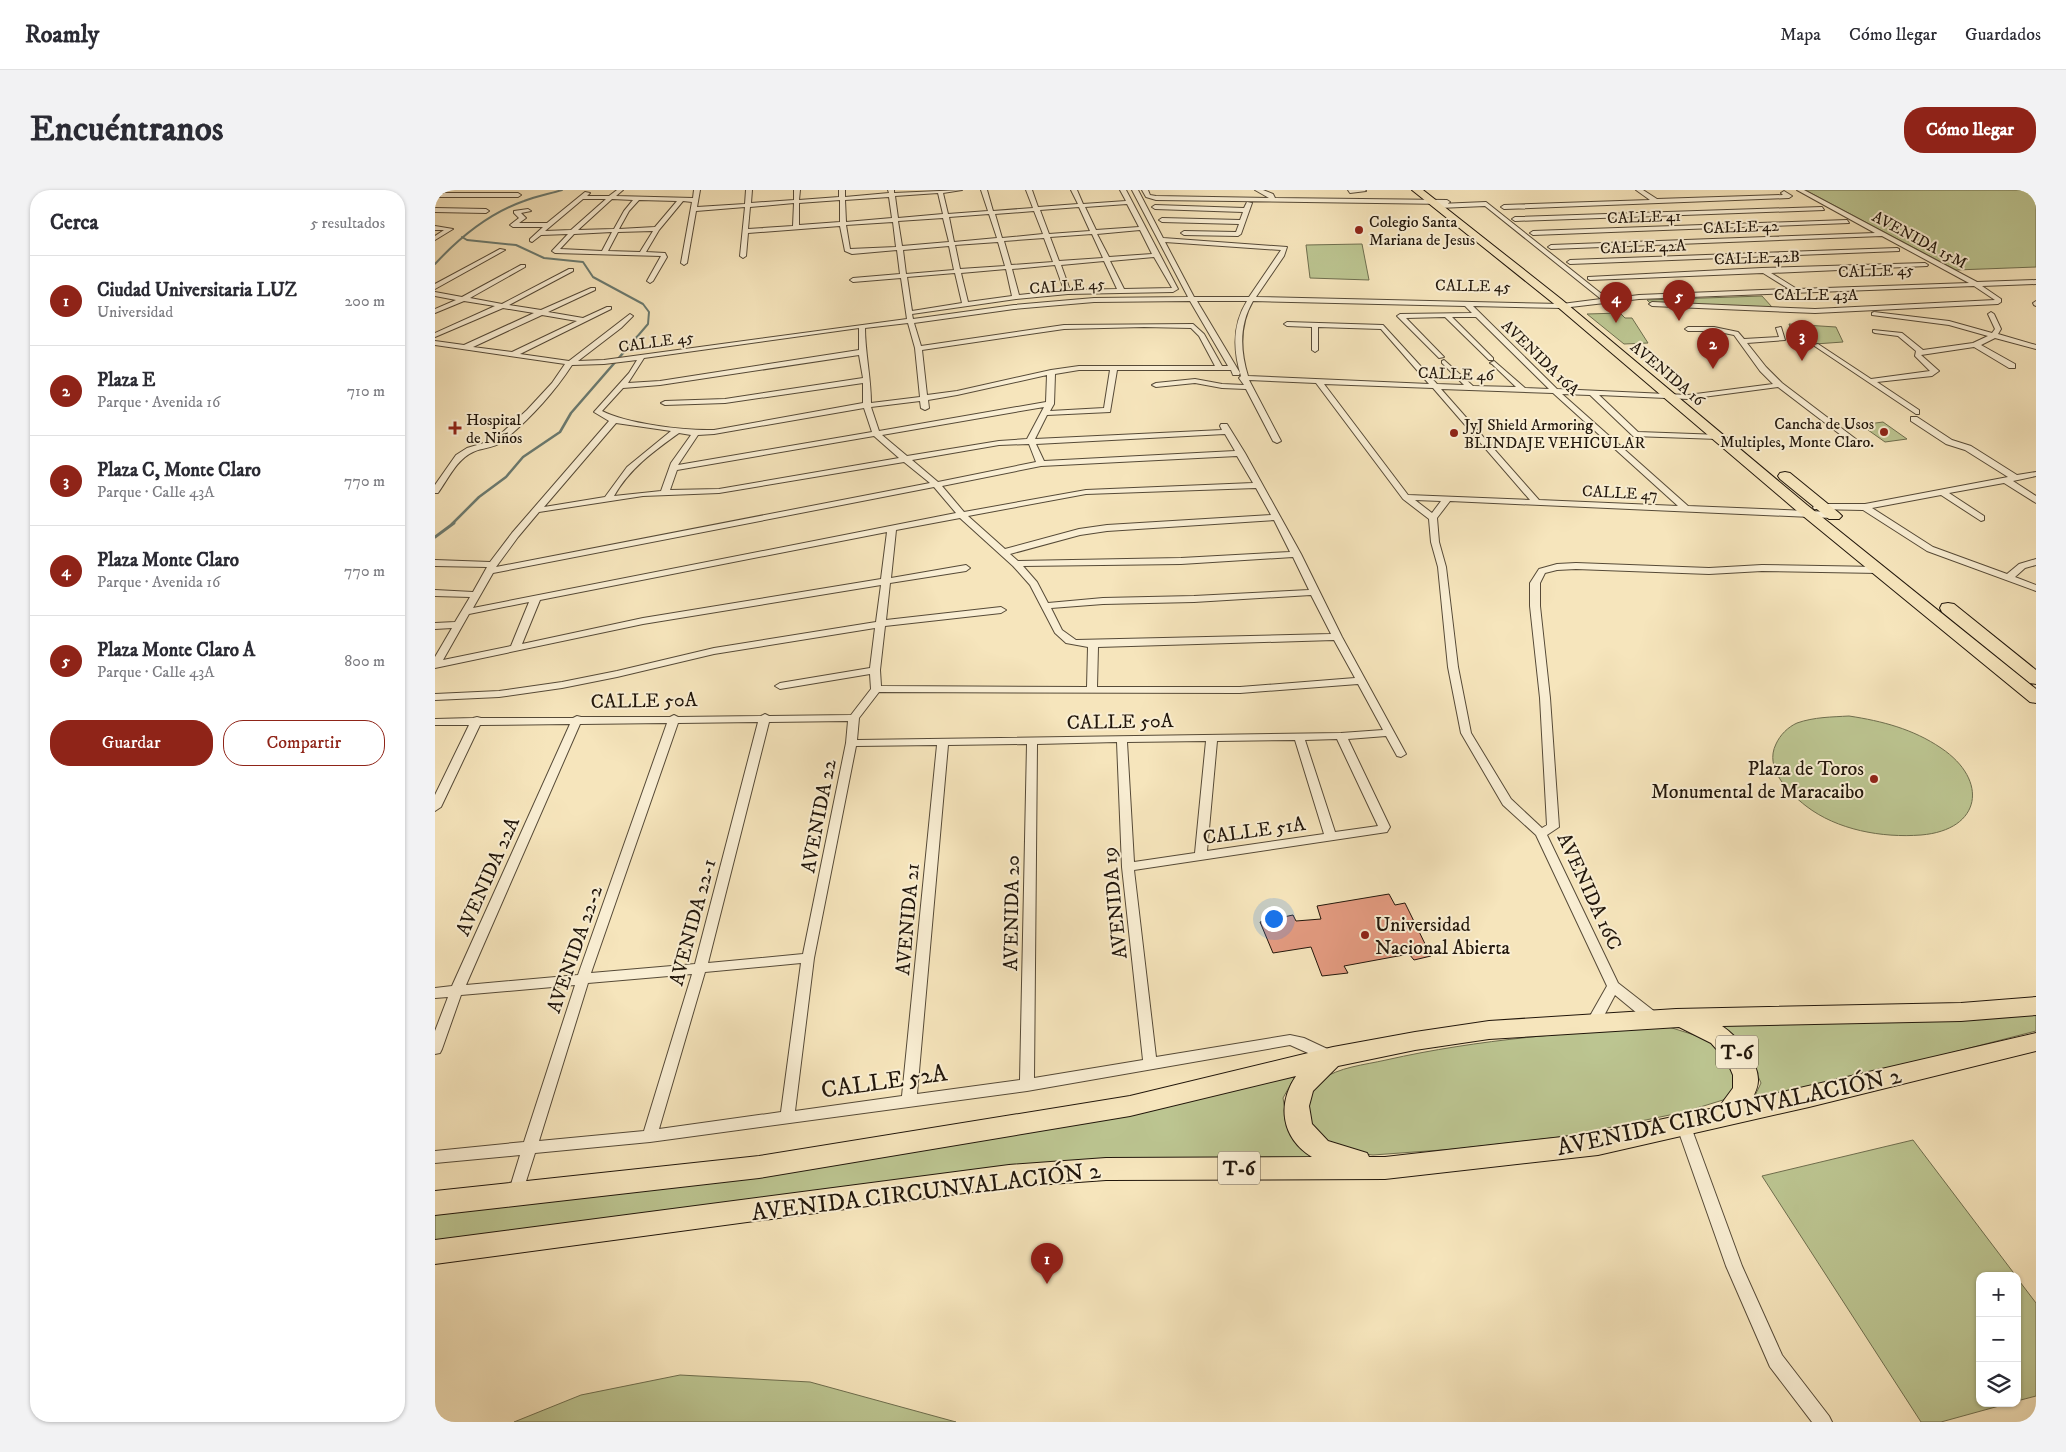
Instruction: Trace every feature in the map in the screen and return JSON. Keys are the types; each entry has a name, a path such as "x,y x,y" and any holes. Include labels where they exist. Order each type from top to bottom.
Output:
{"highway":[{"name":"AVENIDA 16","path":"1417,190 1440,201 1566,303 1688,397 1817,511 1861,538"},
{"name":"AVENIDA 16","path":"1566,303 1667,396 1718,437 1884,562 2036,698"},
{"path":"1935,598 2036,679"},
{"name":"T-6","path":"435,1203 759,1167 1130,1106 1333,1057 1415,1041 1489,1030 1593,1022 1961,1012 2036,1006"},
{"name":"T-6","path":"1665,1019 1701,1026 1717,1034 1736,1050 1747,1082 1738,1101 1726,1116"},
{"name":"AVENIDA CIRCUNVALACIÓN 2","path":"435,1252 1009,1176 1106,1169 1385,1168 1598,1144 1726,1116 2036,1042"},
{"name":"T-6","path":"1333,1057 1310,1076 1298,1096 1296,1105 1297,1115 1302,1133 1307,1140 1328,1153 1385,1168"}],"street":[{"path":"449,200 464,190"},
{"path":"532,240 581,197 593,190"},
{"path":"620,190 582,222 555,251 663,254 664,257 650,281"},
{"path":"661,200 671,190"},
{"path":"684,263 697,190"},
{"path":"743,256 749,190"},
{"path":"796,227 797,190"},
{"path":"841,190 843,224 848,251 1143,228"},
{"path":"694,209 797,202 891,192 959,190"},
{"path":"984,190 1009,267 1016,297"},
{"path":"1029,190 1068,292"},
{"path":"1074,190 1121,290"},
{"path":"910,317 965,304 1016,297 1068,292 1168,291 1175,288 1123,190"},
{"path":"1135,190 1191,297 1233,368 1243,378"},
{"path":"1145,190 1150,197 1299,201 1440,201 1486,204 1605,299"},
{"path":"1258,190 1271,195 1273,200"},
{"path":"1351,201 1350,190 1363,191 1364,201"},
{"path":"1639,190 1649,197"},
{"path":"940,191 965,304"},
{"path":"1580,202 1802,191"},
{"name":"AVENIDA 15M","path":"1802,191 1977,284 1999,300"},
{"path":"891,192 910,317 918,348 925,408"},
{"path":"1504,206 1649,197 1668,201 1789,196 1788,192"},
{"name":"AVENIDA 15M","path":"1788,192 1872,235 1962,285"},
{"path":"435,195 518,195"},
{"path":"581,197 695,200"},
{"path":"604,253 626,208 637,199"},
{"path":"1658,199 1676,214 1724,246"},
{"path":"643,252 657,229 681,200"},
{"path":"746,231 1130,202"},
{"path":"1174,236 1185,233 1238,234 1249,202"},
{"path":"435,210 442,205"},
{"path":"1155,208 1245,210"},
{"path":"1515,219 1822,209"},
{"path":"435,210 486,211"},
{"path":"529,211 516,212 523,218 513,226 549,225"},
{"path":"1162,220 1242,222"},
{"name":"CALLE 41","path":"1533,233 1847,222"},
{"path":"435,228 450,229 435,238"},
{"path":"540,233 657,229"},
{"path":"1157,230 1185,241"},
{"name":"CALLE 42","path":"1551,247 1882,234"},
{"path":"1162,240 1280,246 1285,248 1253,297 1241,321 1237,337 1237,353 1243,378 1277,442"},
{"path":"435,287 502,250"},
{"name":"CALLE 42A","path":"1570,262 1897,250"},
{"path":"1731,251 1747,260"},
{"path":"853,280 1156,255"},
{"name":"CALLE 42B","path":"1591,278 1925,265"},
{"path":"435,310 465,298 523,266"},
{"path":"1755,266 1792,289"},
{"path":"435,335 504,305 571,270"},
{"name":"CALLE 45","path":"1253,297 1466,303 1566,303 1638,296 1969,280 2036,279"},
{"name":"CALLE 45","path":"1792,289 1962,285 2036,279"},
{"path":"464,348 593,289"},
{"path":"435,294 584,320"},
{"name":"CALLE 43A","path":"1638,296 1649,304 1815,310 1998,302 1999,300"},
{"name":"CALLE 45","path":"435,343 570,363 641,358 862,326 910,317 1060,302 1191,297 1253,297 1566,303"},
{"name":"AVENIDA 16A","path":"1466,303 1555,391 1687,510"},
{"path":"512,355 609,308"},
{"path":"1815,310 1915,317 1949,323 2036,347"},
{"path":"1470,387 1400,316 1476,314"},
{"path":"1869,381 1929,374 1935,371 1917,355 1922,352 1976,345 1995,336 1998,330 1991,314"},
{"path":"1446,315 1523,390"},
{"path":"435,491 459,457 466,452 497,442 537,406 570,363 619,328 630,316"},
{"path":"1287,324 1380,326 1385,328 1537,503"},
{"path":"1315,324 1315,350"},
{"path":"862,326 862,352 867,380 867,405 876,434 937,485 962,515 1016,564 1034,584 1047,606 1057,630 1069,641 1093,644 1337,637"},
{"path":"918,348 1064,327 1193,326 1203,335 1220,368"},
{"path":"1742,341 1783,339 1779,328"},
{"path":"1689,329 1725,330 1736,333 1763,369 1779,385 1857,443"},
{"path":"1875,331 1900,334 1922,352"},
{"path":"1976,345 2012,366"},
{"path":"1816,346 1869,381 1949,442 1968,448 2015,477"},
{"path":"623,386 862,352"},
{"path":"641,358 634,373 598,412 614,420 696,433 714,432 867,405 886,404 984,388 1051,372 1079,368 1233,368"},
{"path":"1045,412 1107,410 1114,367"},
{"path":"1041,464 1031,440 1051,404 1051,372"},
{"name":"CALLE 46","path":"1243,378 1688,397 1779,385"},
{"path":"665,403 725,401 867,380"},
{"path":"1157,385 1195,381 1222,386 1247,387"},
{"path":"1318,381 1406,497 1433,518 1447,499"},
{"path":"1591,392 1636,434 1718,437"},
{"path":"675,468 1051,404"},
{"path":"436,663 491,568 515,535 614,420"},
{"path":"538,510 665,492 719,491 999,443 1226,429 1297,554 1337,637 1401,754"},
{"path":"608,500 624,473 638,459 678,430"},
{"path":"665,492 675,468 675,463 696,433"},
{"path":"435,563 491,568 1041,464 1241,453"},
{"name":"CALLE 47","path":"1406,497 1687,510 1817,511 1865,507 2036,474"},
{"path":"2004,479 2036,500"},
{"path":"466,612 535,600 1041,498 1086,492 1259,485"},
{"path":"1942,492 1981,518"},
{"path":"1865,507 1891,526 1930,549 2036,588"},
{"path":"1002,553 1079,532 1107,528 1277,517"},
{"name":"AVENIDA 16C","path":"1433,518 1453,668 1465,733 1485,769 1507,802 1541,833 1613,986 1665,1019"},
{"path":"854,718 876,689 875,670 892,529"},
{"path":"1016,564 1104,560 1181,561 1297,554"},
{"path":"1541,833 1553,827 1545,698 1535,606 1535,583 1542,571 1557,567 1576,566 1709,571 1762,568 1804,570 1884,562"},
{"path":"2008,578 2021,566 2036,562"},
{"path":"436,663 643,621 966,568"},
{"path":"1047,606 1103,601 1194,599 1314,592"},
{"path":"435,593 477,595"},
{"path":"515,648 535,600"},
{"path":"435,697 471,697 516,692 604,677 714,651 881,623 1001,610"},
{"path":"435,626 459,625"},
{"path":"1092,688 1093,644"},
{"path":"780,686 875,670"},
{"path":"876,689 1092,688 1240,690 1360,681"},
{"name":"CALLE 50A","path":"435,722 674,718 854,718"},
{"name":"AVENIDA 22-2","path":"515,1194 583,979 674,718"},
{"name":"AVENIDA 22-1","path":"650,1136 700,969 765,718"},
{"name":"AVENIDA 22","path":"787,1117 808,958 851,743 854,718"},
{"name":"AVENIDA 22A","path":"435,1049 457,990 577,719"},
{"path":"435,807 477,720"},
{"name":"CALLE 50A","path":"851,743 1299,737 1390,732"},
{"name":"CALLE 51A","path":"1128,867 1379,830 1384,827 1341,736"},
{"path":"1299,737 1331,837"},
{"path":"1201,856 1211,738"},
{"name":"AVENIDA 19","path":"1122,740 1128,867 1150,1062"},
{"name":"AVENIDA 20","path":"1027,1085 1032,741"},
{"name":"AVENIDA 21","path":"909,1100 943,742"},
{"path":"435,993 808,958"},
{"path":"1593,1022 1613,986"},
{"name":"CALLE 52A","path":"435,1157 650,1136 1027,1085 1150,1062 1290,1040 1333,1057"},
{"path":"1683,1124 1734,1266 1776,1361 1823,1422"}],"green space":[{"path":"1805,190 2036,190 2036,267 1956,270"},
{"path":"1362,244 1369,280 1310,278 1306,245"},
{"path":"1762,296 1772,307 1650,303 1647,300"},
{"path":"1620,313 1625,318 1632,318 1648,343 1624,344 1587,314"},
{"path":"1789,324 1836,327 1843,342 1815,344 1796,342"},
{"name":"Cancha de Usos Multiples, Monte Claro.","path":"1883,422 1907,439 1885,442 1861,425"},
{"name":"Plaza de Toros Monumental de Maracaibo","path":"1849,716 1885,723 1908,731 1941,748 1967,774 1972,788 1972,802 1967,814 1957,824 1941,831 1906,836 1860,831 1846,827 1818,814 1806,806 1785,787 1775,770 1773,753 1776,744 1787,729 1797,723 1816,718"},
{"path":"2036,1015 2036,1031 1751,1104 1761,1083 1754,1067 1713,1025"},
{"path":"1669,1027 1707,1039 1726,1055 1739,1088 1723,1100 1684,1112 1569,1136 1455,1149 1373,1155 1347,1152 1320,1141 1307,1120 1305,1101 1316,1084 1336,1072 1352,1067 1421,1053 1491,1042 1562,1034"},
{"path":"1298,1071 1283,1098 1287,1122 1319,1161 1107,1162 435,1242 435,1209"},
{"path":"1913,1140 2013,1272 1976,1272 1976,1407 1995,1407 1941,1422 1921,1422 1762,1176"},
{"path":"2021,1283 2036,1303 2036,1396 2021,1400"},
{"path":"680,1375 810,1382 956,1422 514,1422 581,1395"}],"building":[{"name":"Universidad Nacional Abierta","path":"1389,894 1395,905 1405,903 1431,956 1414,960 1409,954 1344,966 1348,973 1322,976 1311,947 1273,953 1260,922 1293,915 1296,921 1321,919 1317,906"}],"waterway":[{"path":"463,238 487,219 511,206 562,190"},
{"path":"435,264 463,238"},
{"path":"463,238 467,240 516,245 544,258 583,262 593,277 643,304 649,312 648,324 636,338"},
{"path":"452,524 479,497 506,477 523,457 560,432 571,413 637,337"},
{"path":"435,537 454,523"}],"place":[{"name":"Colegio Santa Mariana de Jesus","path":"1359,230"},
{"name":"Plaza Monte Claro A","path":"1679,321"},
{"name":"Plaza Monte Claro","path":"1616,323"},
{"name":"Plaza C, Monte Claro","path":"1802,361"},
{"name":"Plaza E","path":"1713,369"},
{"name":"Hospital de Niños","path":"455,428"},
{"name":"Cancha de Usos Multiples, Monte Claro.","path":"1884,432"},
{"name":"JyJ Shield Armoring BLINDAJE VEHICULAR","path":"1454,433"},
{"name":"Plaza de Toros Monumental de Maracaibo","path":"1874,779"},
{"name":"Universidad Nacional Abierta","path":"1365,935"},
{"name":"Ciudad Universitaria LUZ","path":"1047,1284"}]}
